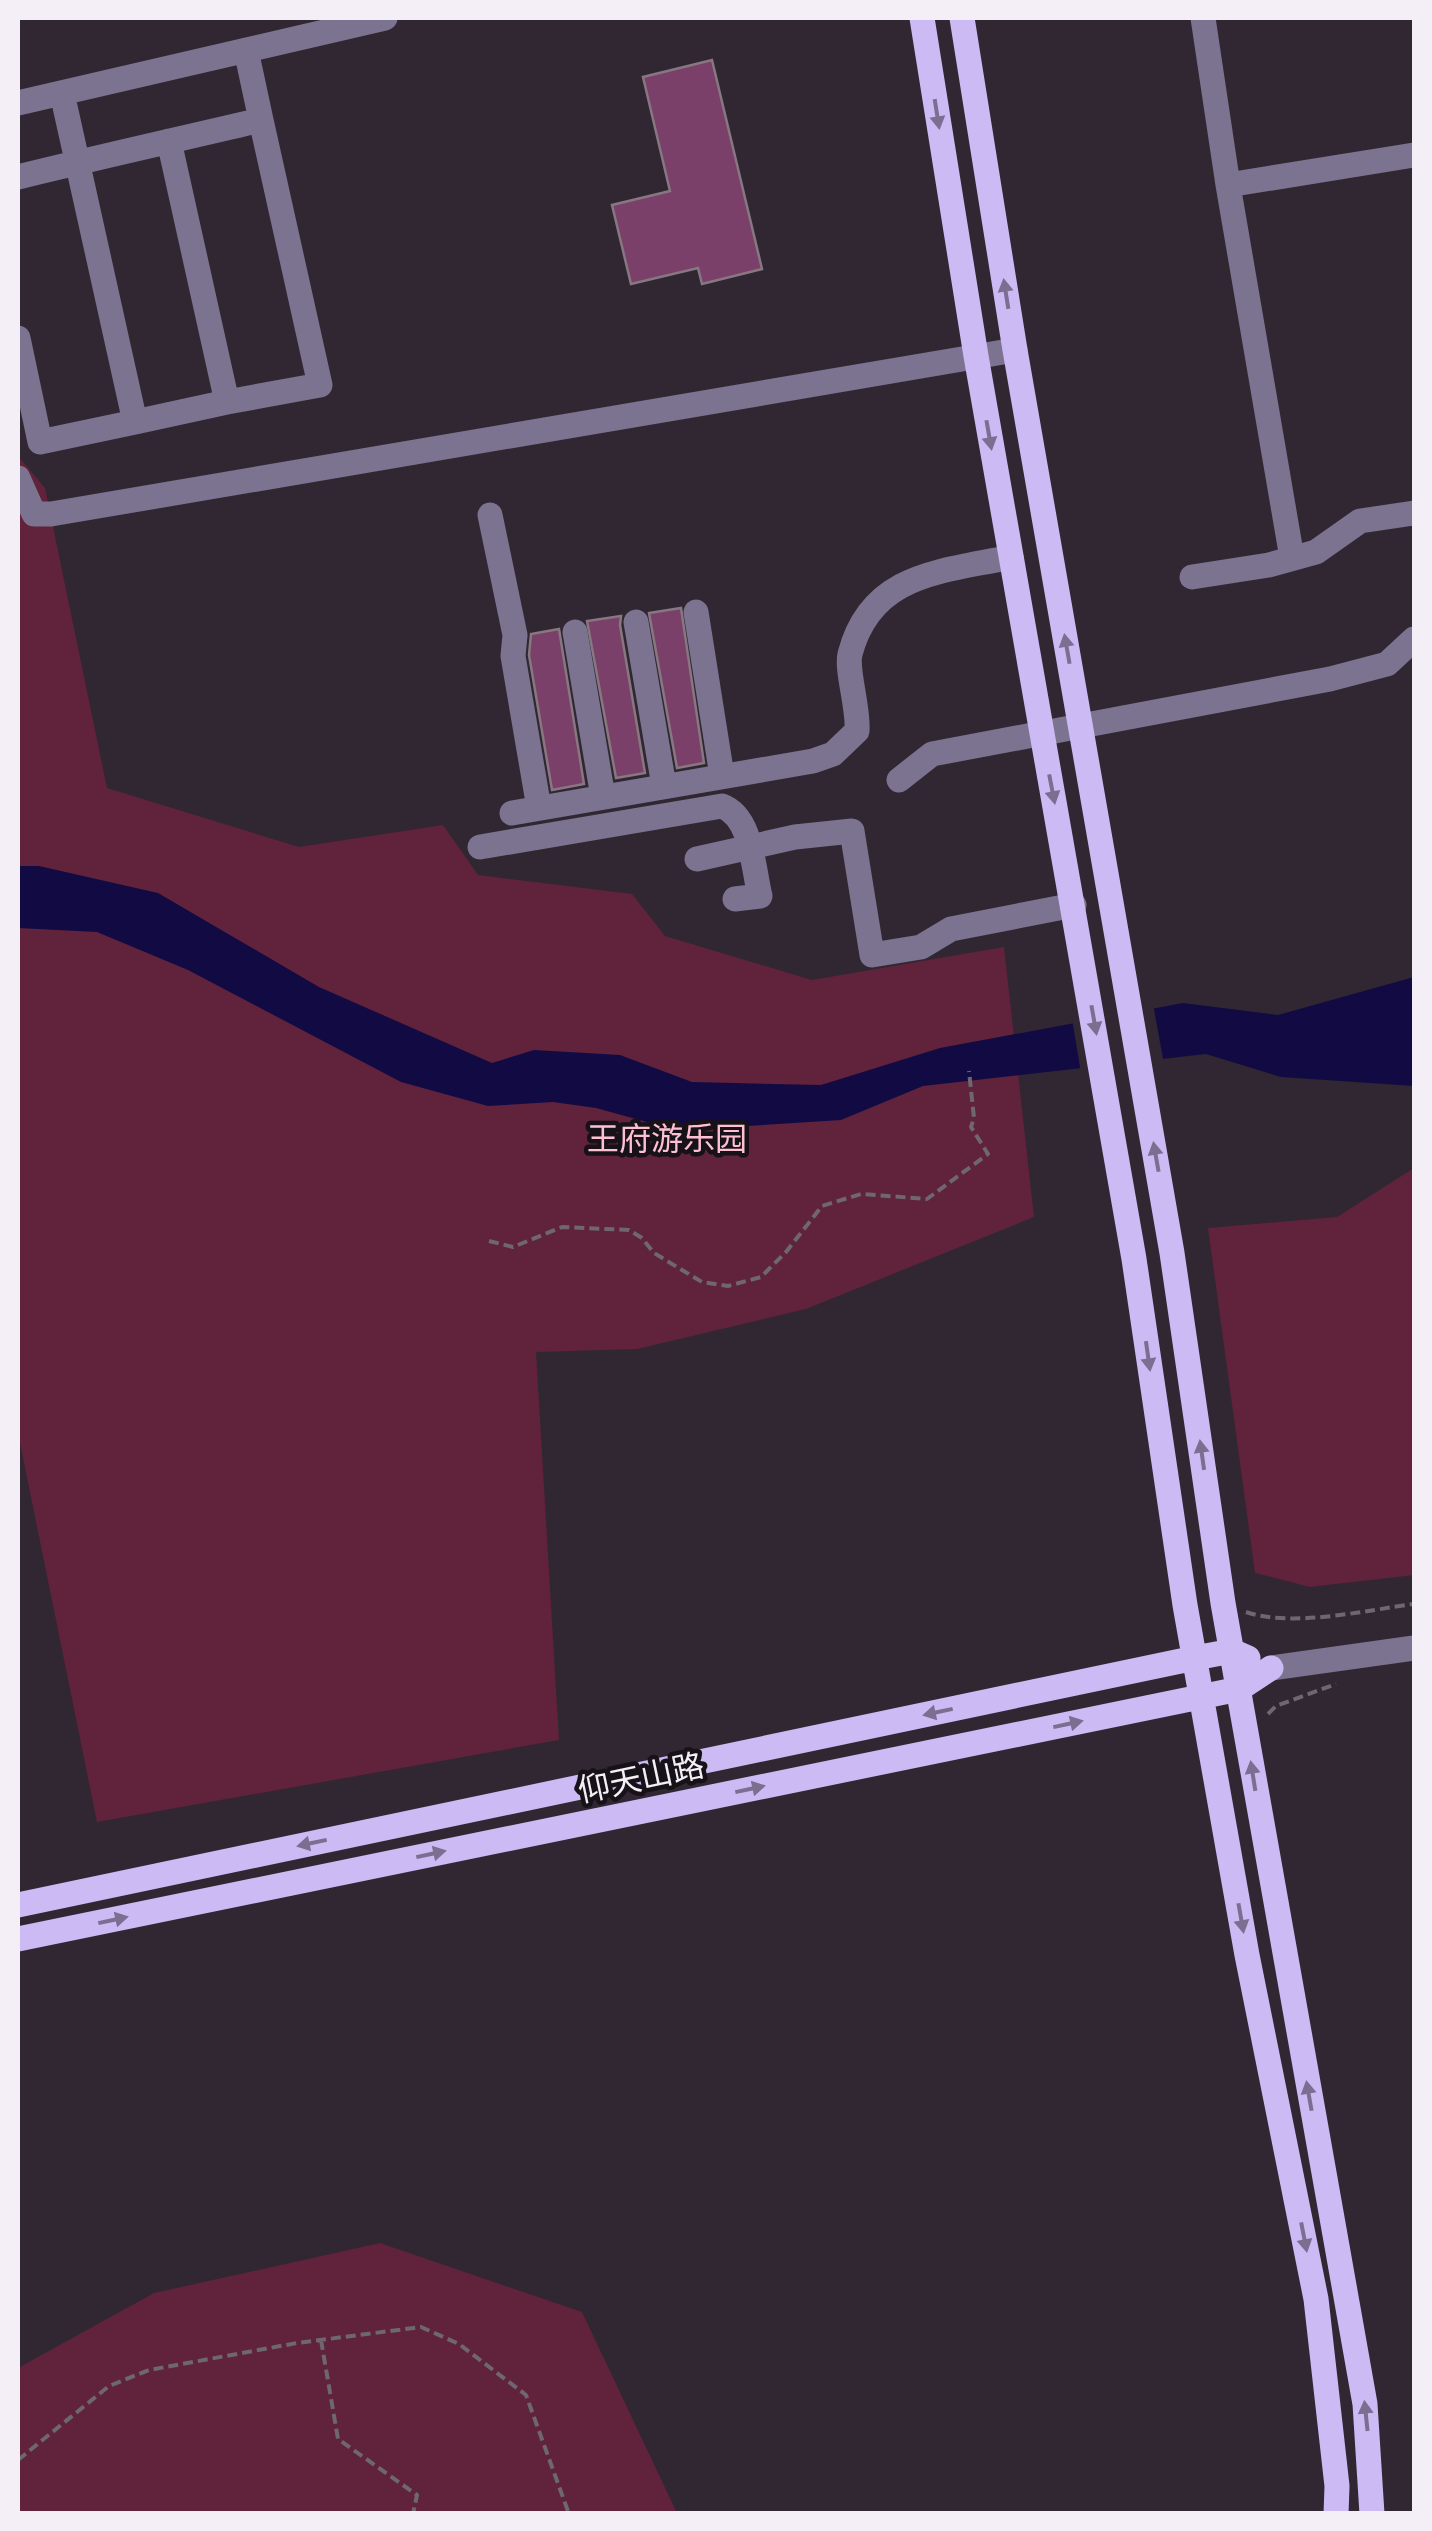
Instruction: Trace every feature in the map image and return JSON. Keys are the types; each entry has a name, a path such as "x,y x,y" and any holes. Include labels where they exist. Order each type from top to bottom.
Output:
{"main road":[{"path":"922,18 976,356 1134,1259 1195,1658 1316,2300 1336,2514"},
{"path":"962,18 1015,350 1172,1253 1223,1604 1365,2404 1372,2514"},
{"path":"1232,1651 1271,1668"},
{"name":"仰天山路","path":"18,1904 1232,1651"},
{"name":"仰天山路","path":"18,1939 1239,1689 1271,1668"}],"street":[{"path":"18,103 385,18"},
{"path":"1203,18 1292,558"},
{"path":"18,338 40,442 320,385 246,50"},
{"path":"62,92 135,422"},
{"path":"18,177 261,120"},
{"path":"169,141 227,402"},
{"path":"1228,186 1414,154"},
{"path":"18,478 34,514 51,514 1015,350"},
{"path":"1192,577 1316,552 1360,522 1414,513"},
{"path":"490,515 515,635 513,656 539,808"},
{"path":"512,812 813,761 833,754 857,731 858,710 849,657 870,607 897,586 916,578 1011,557"},
{"path":"696,612 722,776"},
{"path":"636,622 664,786"},
{"path":"575,632 602,797"},
{"path":"900,780 932,754 1330,679 1387,664 1414,640"},
{"path":"480,847 722,806 734,810 743,824 760,896 736,898"},
{"path":"697,860 794,837 852,831 872,956 922,947 951,928 1076,914"},
{"name":"仰天山路","path":"1271,1668 1414,1648"}],"path":[{"path":"489,1241 512,1247 562,1228 630,1230 654,1253 702,1282 728,1286 761,1277 822,1206 861,1194 927,1198 988,1154 971,1127 974,1118 969,1071"},
{"path":"1223,1604 1258,1616 1311,1617 1414,1604"},
{"path":"1246,1734 1276,1706 1350,1680"},
{"path":"18,2460 109,2386 149,2370 420,2326 460,2344 526,2395 569,2514"},
{"path":"321,2340 338,2439 417,2495 412,2514"}],"green space":[{"name":"王府游乐园","path":"18,456 45,488 107,788 299,847 443,825 478,875 632,894 665,936 812,980 1004,947 1034,1217 806,1309 637,1349 536,1352 559,1740 97,1822 18,1433"},
{"path":"1414,1168 1414,1575 1310,1587 1255,1573 1208,1228 1337,1217"},
{"path":"380,2243 582,2312 677,2513 18,2513 18,2368 154,2293"}],"shaded area":[{"path":"18,866 39,866 158,893 319,987 492,1063 534,1050 620,1055 692,1082 821,1085 940,1048 1183,1003 1278,1015 1414,977 1414,1086 1281,1077 1206,1054 923,1086 841,1120 748,1126 654,1124 596,1108 553,1102 488,1106 401,1082 188,970 97,932 18,928"}],"pier":[{"path":"1153,1004 1164,1064 1081,1073 1072,1019"}],"building":[{"path":"712,60 762,269 702,284 698,268 631,284 612,205 670,191 643,77"},
{"path":"681,608 704,763 677,768 649,613"},
{"path":"621,616 645,773 616,778 587,621"},
{"path":"559,629 584,784 552,790 529,655 531,634"}]}
